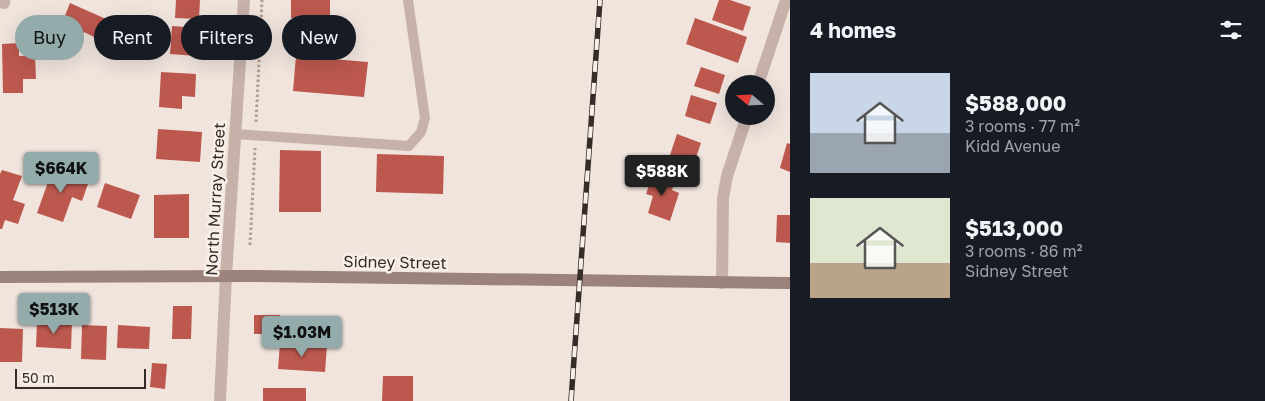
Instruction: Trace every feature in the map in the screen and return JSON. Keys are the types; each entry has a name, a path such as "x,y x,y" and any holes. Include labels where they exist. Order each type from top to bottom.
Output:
{"main road":[{"name":"Sidney Street","path":"0,278 226,276 790,283"}],"street":[{"name":"North Murray Street","path":"220,401 244,0"},
{"path":"761,75 786,0"},
{"path":"722,283 723,198 727,176 744,125"}],"lane":[{"path":"235,134 409,146 420,132 426,118 408,0"}],"building":[{"path":"176,0 200,0 199,15 181,15 181,18 175,18"},
{"path":"291,0 330,0 330,15 291,15"},
{"path":"719,0 730,0 751,7 743,31 712,20"},
{"path":"70,3 97,15 94,15 94,37 84,32 84,15 65,15"},
{"path":"695,18 747,37 738,63 686,44"},
{"path":"172,26 181,27 181,55 171,54"},
{"path":"15,43 15,60 35,60 36,79 23,79 23,93 3,93 2,44"},
{"path":"296,60 368,62 364,97 293,91"},
{"path":"701,67 725,75 719,94 694,86"},
{"path":"161,72 196,74 195,97 182,96 182,109 159,107"},
{"path":"691,95 717,103 710,124 685,116"},
{"path":"158,129 202,132 200,162 156,159"},
{"path":"677,134 701,143 694,163 670,155"},
{"path":"787,143 790,144 790,172 780,168"},
{"path":"280,150 321,151 321,212 279,212"},
{"path":"377,154 444,156 443,194 376,192"},
{"path":"53,168 89,181 82,201 72,197 63,222 37,213"},
{"path":"2,170 22,176 13,200 25,204 18,224 5,220 2,229 0,229 0,174"},
{"path":"653,174 675,181 672,190 679,193 670,221 648,213 653,196 646,194"},
{"path":"105,183 140,195 131,219 97,207"},
{"path":"189,194 189,238 154,238 154,195"},
{"path":"777,215 790,215 790,243 776,242"},
{"path":"173,306 192,306 191,339 172,339"},
{"path":"254,315 280,315 280,334 254,334"},
{"path":"37,321 72,322 71,349 36,347"},
{"path":"82,325 107,326 106,360 81,359"},
{"path":"118,325 150,327 149,349 117,348"},
{"path":"0,328 23,329 22,362 0,362"},
{"path":"280,343 327,346 325,372 278,369"},
{"path":"152,363 167,364 165,389 150,387"},
{"path":"383,376 413,376 413,401 382,401"},
{"path":"263,388 306,388 306,401 263,401"}],"railway":[{"path":"571,401 600,0"}]}
